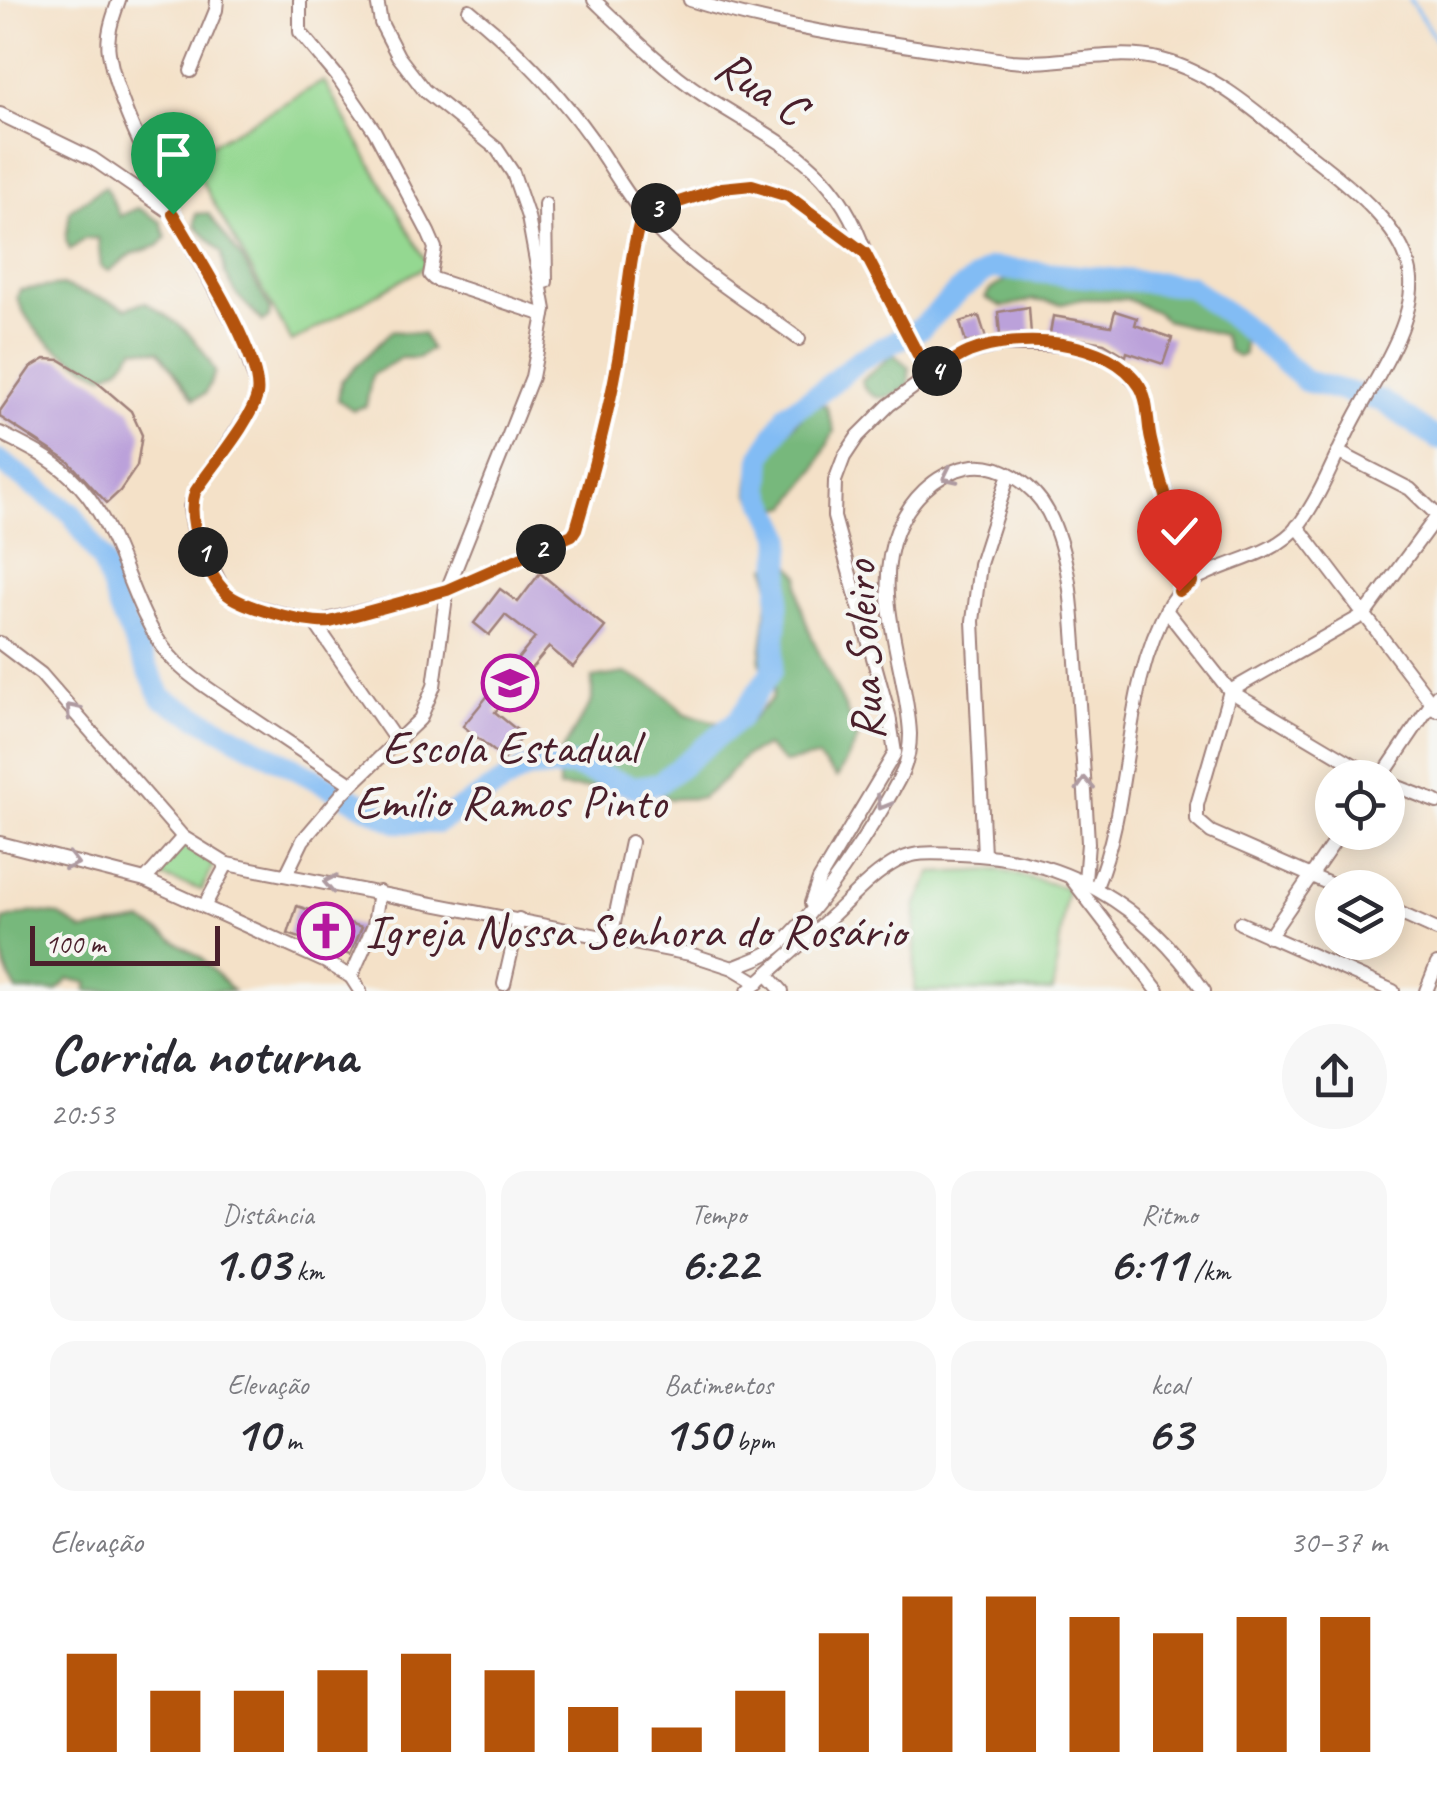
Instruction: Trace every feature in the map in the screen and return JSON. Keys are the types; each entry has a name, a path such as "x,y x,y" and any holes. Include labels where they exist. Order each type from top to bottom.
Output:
{"street":[{"path":"119,0 111,22 108,50 120,91 173,214 242,338 258,390 253,407 195,492 190,507 192,526 224,591 237,601 315,623 351,617 447,590 565,540 576,529 618,360 630,253 642,214"},
{"path":"191,71 217,0"},
{"path":"300,0 300,32 374,130 428,232 435,248 430,274 544,312"},
{"path":"377,0 381,23 398,56 424,90 497,149 513,173 528,217 544,312"},
{"name":"Rua C","path":"594,0 670,71 781,142 818,173 843,201 865,253 929,376"},
{"path":"690,0 720,10 1011,61 1145,57 1164,60 1202,76 1251,108 1334,174 1370,206 1407,258 1412,282 1406,312 1373,386 1298,526 1262,552 1192,582 1179,591 1166,610 1137,688 1110,854 1090,884"},
{"path":"469,10 507,40 542,76 590,137 642,214 672,244 800,339"},
{"path":"0,114 93,159 173,214"},
{"path":"642,214 722,188 752,185 788,196 865,253"},
{"path":"286,875 303,840 328,810 420,719 434,686 447,590 532,377 544,312 545,204"},
{"path":"804,920 819,880 894,753 889,715 834,516 834,480 858,436 889,405 969,352 1012,344 1070,345 1120,364 1143,392 1151,439 1192,582"},
{"path":"0,432 34,450 72,478 95,509 150,631 173,660 347,789"},
{"path":"1315,877 1211,832 1197,820 1197,805 1230,691 1365,614 1437,516 1410,489 1338,452"},
{"name":"Rua Soleiro","path":"733,968 768,953 804,920 868,830 908,755 907,703 888,600 896,532 908,509 923,490 946,474 968,466 993,467 1010,474"},
{"path":"984,855 973,622 980,564 1010,474 1034,492 1047,511 1071,594 1090,884"},
{"path":"1298,526 1435,702 1392,760"},
{"path":"1166,610 1230,691 1347,760"},
{"path":"315,623 397,742"},
{"path":"0,643 41,674 183,837 226,864 690,954 733,968 782,991"},
{"path":"1405,789 1437,802"},
{"path":"145,880 183,837"},
{"path":"611,937 631,842"},
{"path":"0,843 145,880 351,977 360,991"},
{"path":"1269,937 1328,850"},
{"path":"758,983 872,878 900,859 918,854 984,855 1022,859 1090,884 1162,942 1204,991"},
{"path":"205,905 226,864"},
{"path":"1069,875 1158,991"},
{"path":"351,977 374,926 380,892"},
{"path":"1405,916 1437,930"},
{"path":"504,984 519,919"},
{"path":"1240,923 1393,991"},
{"path":"1426,991 1437,964"}],"green space":[{"path":"324,81 428,265 292,342 188,157"},
{"path":"105,186 120,216 138,208 161,222 166,238 158,246 132,254 109,271 101,267 98,238 84,239 70,250 66,240 70,210"},
{"path":"208,213 242,259 270,309 263,322 237,295 225,273 222,253 195,225 196,214"},
{"path":"1012,276 1185,292 1200,299 1243,339 1244,354 1238,357 1228,351 1223,335 1165,320 1127,299 1082,299 1062,304 1033,300 1003,307 985,298 990,290"},
{"path":"62,285 126,308 145,302 177,324 194,339 215,372 205,394 194,399 159,351 135,348 120,367 104,375 52,345 32,324 17,297 20,290"},
{"path":"391,331 423,334 431,349 418,358 401,358 372,375 366,406 353,410 338,400 341,381"},
{"path":"893,354 909,367 909,386 889,396 876,397 861,381"},
{"path":"812,405 826,405 834,431 816,468 789,506 763,512 749,493 750,475"},
{"path":"788,562 800,576 799,592 810,633 858,739 837,778 817,757 784,763 766,746 745,756 702,798 670,799 625,774 592,788 559,788 559,756 592,701 592,678 625,673 660,690 686,714 742,729 772,699 774,689 760,662 770,588 767,567"},
{"path":"181,844 213,865 202,890 155,875"},
{"path":"999,870 1067,888 1053,991 914,991 916,906 932,873"},
{"path":"32,912 60,915 83,931 143,921 200,957 233,991 86,991 88,983 69,979 57,991 17,991 3,957 3,920"}],"building":[{"path":"1029,307 1031,335 1000,335 998,312"},
{"path":"1115,311 1137,318 1135,325 1172,338 1163,364 1127,352 1126,356 1104,343 1050,334 1053,316 1111,326"},
{"path":"979,316 986,338 966,343 960,322"},
{"path":"45,359 60,360 97,382 131,411 142,435 137,466 107,503 69,462 0,417 0,411 30,368"},
{"path":"540,573 605,627 573,667 549,647 495,712 523,735 504,759 463,726 535,638 505,615 489,635 474,623 500,589 518,602"},
{"name":"Igreja Nossa Senhora do Rosário","path":"297,906 362,927 350,955 288,934"}],"waterway":[{"path":"1410,0 1437,41"},
{"path":"0,461 72,514 103,562 120,612 162,698 396,822 437,823 525,769 572,766 634,787 658,784 738,720 772,671 778,607 782,536 760,490 762,456 788,413 859,360 921,328 960,290 991,268 1189,286 1237,321 1305,381 1382,401 1437,439"}],"place":[{"name":"Escola Estadual Emílio Ramos Pinto","path":"510,683"},
{"name":"Igreja Nossa Senhora do Rosário","path":"326,931"}],"route":[{"path":"173,214 242,338 258,390 253,407 195,492 190,507 200,546 224,591 237,601 315,623 330,622 447,590 572,535 600,446 618,360 630,253 642,214 722,188 752,185 788,196 865,253 929,376 969,352 1024,343 1070,345 1101,354 1133,376 1143,392 1151,439 1192,582 1179,591"}]}
